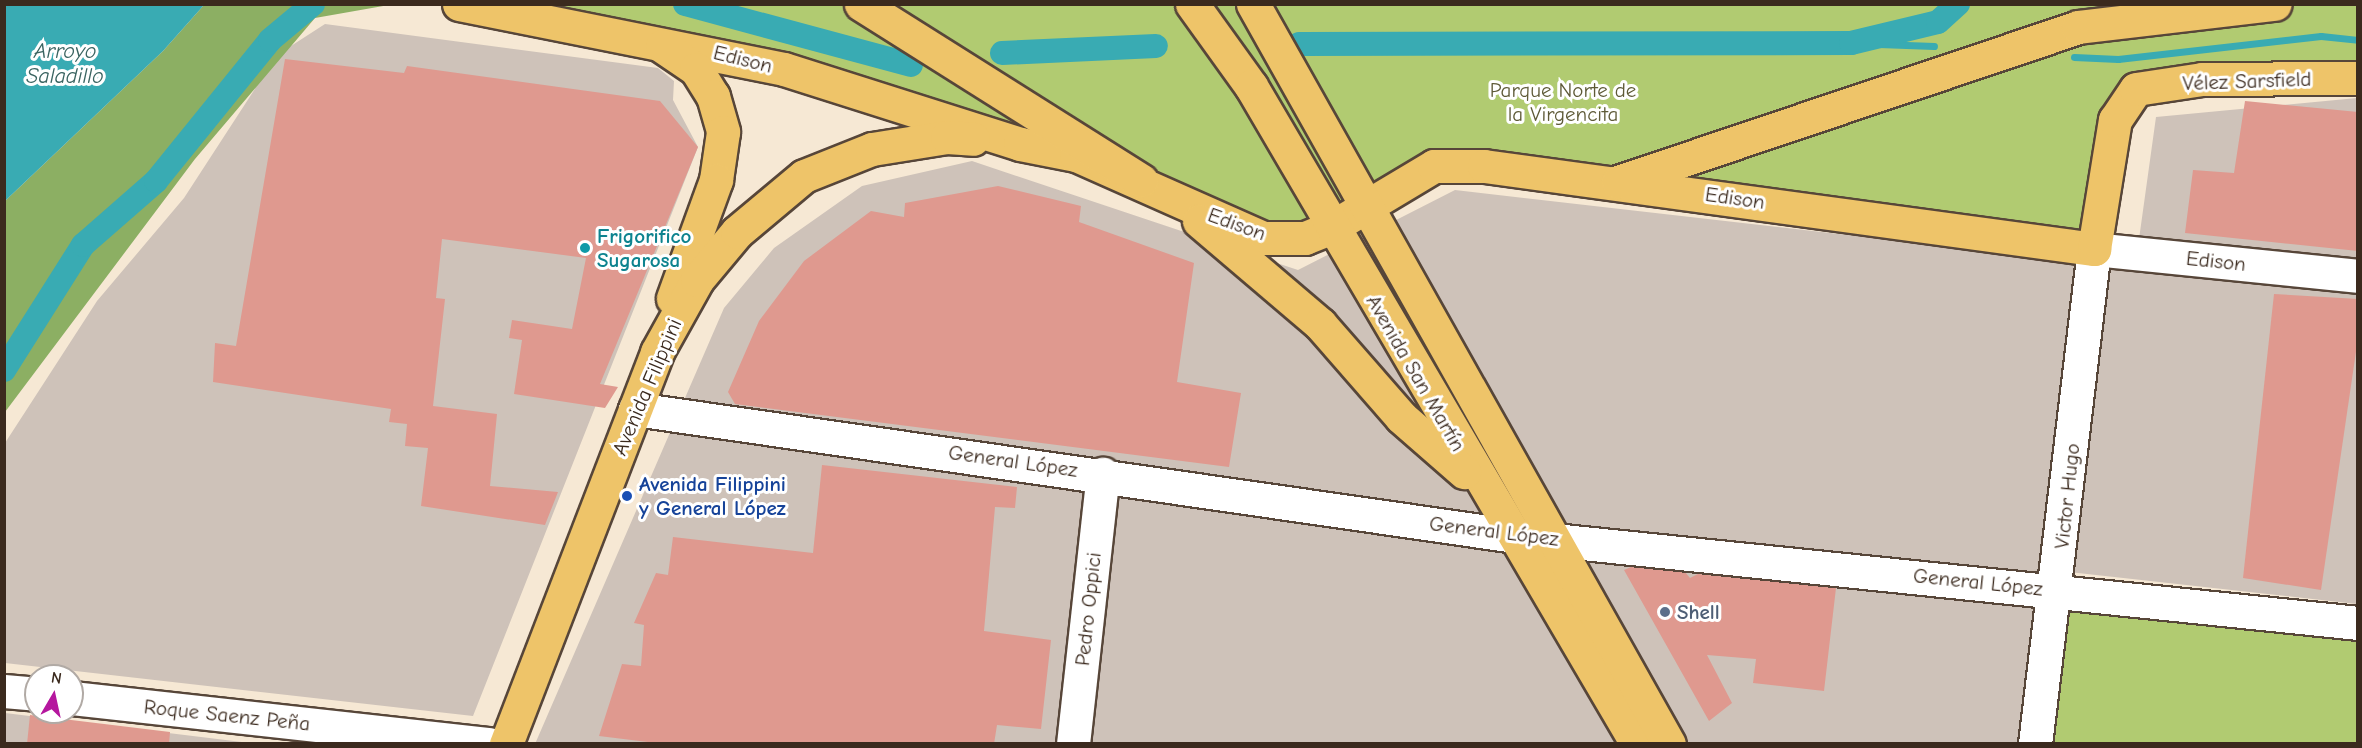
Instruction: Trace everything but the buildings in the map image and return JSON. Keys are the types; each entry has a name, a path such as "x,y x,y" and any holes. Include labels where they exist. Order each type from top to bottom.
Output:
{"main road":[{"name":"Edison","path":"459,4 479,13 642,37 784,69 1020,144"},
{"name":"Avenida San Martín","path":"1192,4 1251,86 1486,491 1515,536 1637,744"},
{"name":"Avenida San Martín","path":"1253,4 1669,744"},
{"path":"1618,182 2078,27 2275,4"},
{"path":"873,12 982,78 1141,180"},
{"path":"642,37 696,69 713,96 723,132 716,180 657,352"},
{"name":"Vélez Sarsfield","path":"2094,249 2115,120 2136,89 2202,79 2358,78"},
{"name":"Avenida Filippini","path":"506,744 657,352 703,272 737,232 804,176 872,149 947,137 1020,144"},
{"path":"1020,144 1076,155 1141,180"},
{"name":"Edison","path":"1141,180 1170,197 1263,238 1305,238 1332,227 1369,207 1434,166 1484,166 1618,182 2094,249"},
{"path":"1170,197 1320,324 1401,417 1486,491"}],"street":[{"name":"Edison","path":"2094,249 2358,276"},
{"name":"Victor Hugo","path":"2036,744 2056,590 2094,249"},
{"name":"General López","path":"635,409 1103,474 1515,536 2056,590 2358,623"},
{"name":"Pedro Oppici","path":"1073,744 1103,474"},
{"path":"4,691 24,693"},
{"name":"Roque Saenz Peña","path":"84,699 489,744"}],"shaded area":[{"name":"Frigorifico Sugarosa","path":"325,24 658,68 674,81 673,100 698,147 473,716 84,672 84,664 24,665 5,663 5,443 97,301 184,198 277,55"},
{"path":"2357,98 2357,604 2051,570 2026,743 535,744 724,308 774,248 862,186 972,161 1298,270 1455,190 2135,268 2156,117"},
{"path":"5,713 24,715 24,724 84,723 250,743 5,743"}],"green space":[{"name":"Parque Norte de la Virgencita","path":"2357,4 2358,78 2136,89 2094,249 1434,166 1305,238 1076,155 459,5"},
{"path":"204,5 389,5 315,18 195,159 5,412 5,201 163,51"},
{"path":"2070,603 2357,641 2357,743 2050,744"}],"water":[{"name":"Arroyo Saladillo","path":"5,4 204,5 163,51 5,201"}],"waterway":[{"path":"4,370 83,245 156,181 270,40 313,4"},
{"path":"685,4 911,65"},
{"path":"1299,44 1851,43 1938,22 1958,4"},
{"path":"2074,57 2118,59 2321,36 2358,40"},
{"path":"1851,43 1934,46"},
{"path":"1002,53 1156,46"}],"place":[{"name":"Frigorifico Sugarosa","path":"585,248"},
{"name":"Avenida Filippini y General López","path":"627,496"},
{"name":"Shell","path":"1665,612"}]}
